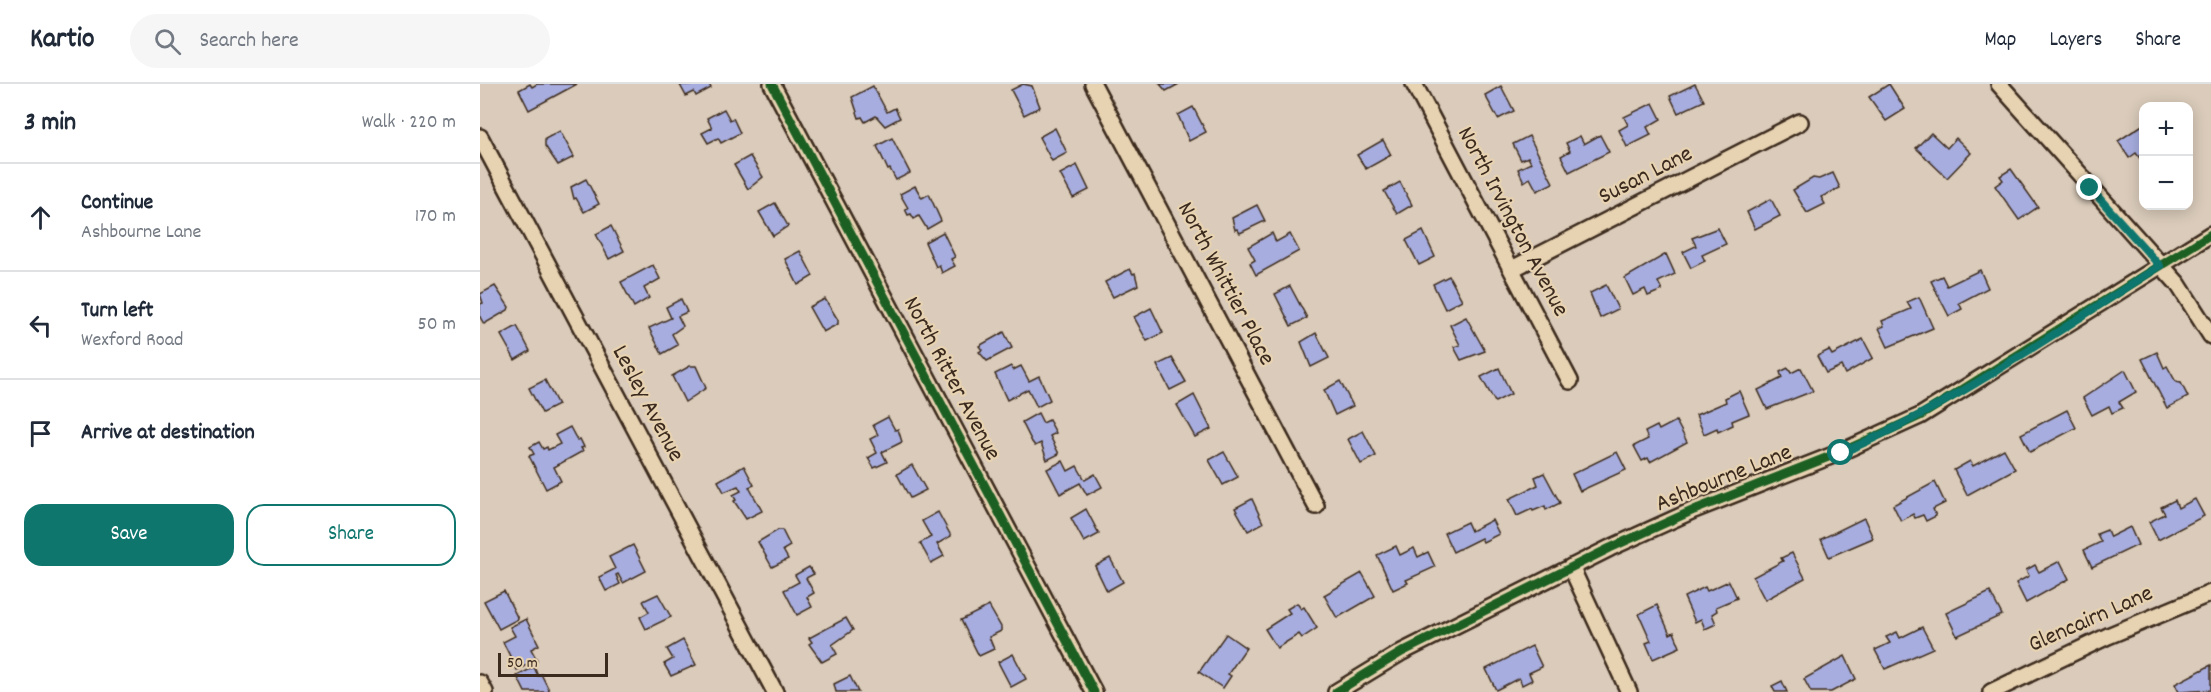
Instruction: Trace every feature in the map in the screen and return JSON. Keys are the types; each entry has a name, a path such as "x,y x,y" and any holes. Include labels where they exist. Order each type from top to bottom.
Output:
{"street":[{"name":"North Ritter Avenue","path":"772,84 1094,692"},
{"name":"North Whittier Place","path":"1094,84 1316,506"},
{"name":"North Irvington Avenue","path":"1414,84 1570,381"},
{"path":"1999,84 2178,284 2211,336"},
{"name":"Susan Lane","path":"1512,270 1800,122"},
{"name":"Lesley Avenue","path":"480,137 775,692"},
{"name":"Ashbourne Lane","path":"1336,692 1402,652 1571,567 1694,510 1841,453 1920,416 2211,234"},
{"path":"1571,567 1629,692"},
{"name":"Glencairn Lane","path":"1991,692 2108,636 2211,593"},
{"path":"480,683 485,692"}],"building":[{"path":"530,84 532,87 537,84 577,84 529,110 519,90"},
{"path":"709,84 711,88 696,96 694,92 686,96 680,85"},
{"path":"1023,84 1032,86 1040,107 1024,115 1011,90"},
{"path":"1160,84 1179,84 1166,91"},
{"path":"1695,84 1704,101 1678,113 1670,96"},
{"path":"1889,84 1905,109 1886,121 1869,97"},
{"path":"873,86 887,112 895,108 900,118 885,126 876,116 865,122 862,117 859,118 852,97"},
{"path":"1501,86 1514,111 1498,119 1485,95"},
{"path":"1653,103 1661,119 1647,127 1651,135 1627,147 1619,130 1628,125 1624,117"},
{"path":"1193,107 1206,132 1189,141 1178,115"},
{"path":"724,109 730,120 733,118 740,133 721,143 718,138 708,143 702,133 712,128 707,118"},
{"path":"2139,127 2139,157 2136,153 2129,158 2118,141"},
{"path":"1055,128 1067,153 1052,161 1039,137"},
{"path":"560,131 574,157 558,165 545,146 545,139"},
{"path":"1931,133 1947,148 1956,138 1971,153 1947,178 1916,148"},
{"path":"1600,135 1609,152 1569,172 1561,156 1570,151 1566,143 1580,136 1584,144"},
{"path":"1529,136 1553,183 1537,191 1530,178 1524,182 1518,169 1531,163 1528,157 1521,160 1513,144"},
{"path":"892,138 910,173 896,180 890,169 888,170 877,146"},
{"path":"1383,140 1391,155 1366,169 1357,155"},
{"path":"750,156 763,177 748,189 734,165"},
{"path":"1077,165 1089,190 1073,198 1060,174"},
{"path":"2011,169 2038,207 2019,220 1995,186 2003,180 2000,176"},
{"path":"1833,173 1840,188 1821,197 1825,204 1807,213 1793,190 1813,178 1819,179"},
{"path":"586,179 599,204 584,212 576,198 574,199 571,187"},
{"path":"1400,182 1412,205 1397,214 1384,191"},
{"path":"915,186 922,198 929,194 941,221 927,229 919,216 914,219 911,214 908,215 905,209 908,208 900,194"},
{"path":"1771,199 1780,216 1755,229 1747,212"},
{"path":"775,203 788,226 773,236 759,212"},
{"path":"1257,205 1265,221 1240,233 1237,229 1235,230 1232,218"},
{"path":"611,226 624,251 609,259 596,234"},
{"path":"1718,228 1726,244 1702,255 1705,261 1691,268 1683,252 1696,246 1692,238"},
{"path":"1423,231 1435,257 1419,265 1406,240"},
{"path":"943,232 955,257 951,259 955,266 942,273 939,265 936,267 925,242"},
{"path":"1272,233 1276,242 1290,234 1299,251 1256,275 1250,263 1255,260 1248,247"},
{"path":"800,251 813,276 798,285 785,259"},
{"path":"1666,254 1675,274 1658,282 1662,290 1648,296 1645,289 1633,295 1625,278"},
{"path":"653,265 660,279 644,288 649,298 634,307 621,282"},
{"path":"1130,269 1133,274 1135,273 1138,285 1113,297 1105,282"},
{"path":"1980,270 1988,288 1959,303 1962,309 1949,316 1931,281 1942,276 1947,286"},
{"path":"1449,276 1462,300 1445,309 1433,284"},
{"path":"1606,285 1618,309 1600,318 1590,293"},
{"path":"495,286 509,307 508,310 484,324 480,317 480,304 483,303 480,294"},
{"path":"1290,286 1307,318 1291,326 1275,294"},
{"path":"1919,297 1933,328 1888,347 1879,328 1884,326 1882,321 1911,309 1907,302"},
{"path":"681,299 687,312 678,316 683,326 672,334 678,345 662,354 649,328 671,318 666,307"},
{"path":"825,299 838,320 838,324 823,332 809,307"},
{"path":"1151,308 1163,333 1147,341 1134,317"},
{"path":"1466,317 1485,351 1461,360 1454,347 1460,345 1450,325"},
{"path":"517,326 530,351 515,360 501,335"},
{"path":"1004,332 1012,348 987,361 979,352 982,350 979,346"},
{"path":"1316,333 1329,358 1311,367 1301,342"},
{"path":"1863,339 1873,358 1845,374 1841,366 1826,373 1817,356 1829,350 1832,355"},
{"path":"2157,352 2164,368 2167,366 2176,382 2181,383 2188,397 2167,408 2142,359"},
{"path":"1172,358 1186,382 1170,390 1157,365"},
{"path":"690,366 696,366 706,388 685,402 672,376"},
{"path":"1011,366 1013,370 1021,366 1029,381 1039,376 1050,400 1037,407 1028,389 1007,400 995,374"},
{"path":"1499,368 1511,394 1495,402 1481,377"},
{"path":"1788,368 1791,373 1801,368 1813,391 1767,409 1758,390 1782,378 1780,372"},
{"path":"2125,370 2136,392 2119,402 2123,408 2112,413 2109,406 2092,415 2083,398"},
{"path":"545,380 558,405 542,413 529,388"},
{"path":"1340,381 1353,406 1335,415 1324,390"},
{"path":"1739,391 1749,414 1732,421 1733,425 1718,432 1717,428 1704,434 1696,415 1726,402 1725,398"},
{"path":"1194,395 1211,429 1195,437 1177,405"},
{"path":"2067,410 2076,428 2030,452 2021,434"},
{"path":"1038,413 1043,423 1049,420 1056,433 1050,436 1059,454 1047,460 1041,443 1035,446 1022,422"},
{"path":"888,417 895,430 898,429 902,442 882,452 887,462 874,468 868,458 877,453 870,439 878,435 873,425"},
{"path":"1676,421 1687,442 1650,462 1648,458 1642,461 1634,446 1648,439 1645,432 1657,426 1659,430"},
{"path":"570,427 577,440 580,439 584,447 581,448 583,451 554,467 561,481 546,489 529,456 534,454 530,447 539,442 543,449 547,447 548,450 560,444 555,435"},
{"path":"1363,431 1376,456 1361,464 1348,439"},
{"path":"2004,449 2015,469 1967,495 1954,470 1970,461 1973,466"},
{"path":"1224,452 1238,477 1223,485 1209,460"},
{"path":"1617,452 1626,470 1580,491 1572,474"},
{"path":"1063,461 1068,471 1077,466 1085,480 1095,474 1102,487 1087,495 1080,483 1060,494 1047,469"},
{"path":"912,465 926,490 910,498 897,474"},
{"path":"744,466 754,485 749,487 762,511 746,519 734,501 736,500 733,495 741,491 738,486 724,492 718,481"},
{"path":"1544,473 1560,503 1546,510 1545,506 1517,516 1509,499 1538,485 1535,477"},
{"path":"1935,482 1945,503 1933,509 1936,516 1926,521 1923,515 1915,518 1913,514 1901,521 1893,505"},
{"path":"1252,499 1263,523 1248,531 1235,508"},
{"path":"2195,499 2204,516 2158,540 2149,522 2165,514 2161,507 2175,500 2178,508"},
{"path":"1086,509 1099,534 1084,542 1071,518"},
{"path":"938,512 951,536 937,544 944,556 931,563 920,543 931,537 922,521"},
{"path":"1864,518 1873,538 1829,557 1821,539"},
{"path":"1492,520 1499,534 1483,542 1481,538 1453,552 1444,533 1467,522 1471,531"},
{"path":"2130,527 2138,545 2092,567 2084,550 2101,542 2097,534 2107,530 2110,537"},
{"path":"782,530 790,546 783,550 788,559 772,567 758,542"},
{"path":"633,545 646,571 623,583 618,574 616,575 620,584 606,591 599,577 615,569 609,557"},
{"path":"1396,546 1400,555 1414,548 1418,557 1428,552 1435,567 1406,580 1408,583 1393,590 1377,555"},
{"path":"1792,553 1805,578 1765,600 1753,577 1783,561 1781,558"},
{"path":"1110,558 1123,582 1107,591 1095,566"},
{"path":"2060,561 2069,579 2026,603 2016,583 2029,576 2026,570 2035,565 2039,572"},
{"path":"809,567 814,574 806,578 814,593 807,597 812,607 797,615 784,590 799,582 795,575"},
{"path":"1362,573 1375,596 1337,618 1324,595"},
{"path":"1729,581 1737,598 1716,607 1717,611 1712,614 1716,624 1705,629 1701,619 1695,622 1684,597 1705,587 1707,591"},
{"path":"504,591 518,619 499,629 484,601"},
{"path":"1990,592 2002,615 1957,636 1946,613"},
{"path":"658,594 671,617 646,629 640,617 649,612 643,601"},
{"path":"1297,603 1301,609 1304,607 1317,628 1302,638 1299,634 1277,648 1265,629 1290,613 1287,609"},
{"path":"1657,605 1670,634 1674,632 1680,647 1653,659 1646,643 1651,641 1639,614"},
{"path":"989,606 1001,631 989,637 994,649 979,656 961,620"},
{"path":"846,618 853,630 832,645 837,654 822,662 809,644 812,642 809,638"},
{"path":"526,619 539,645 531,649 537,660 517,670 503,642 515,636 510,627"},
{"path":"1922,627 1933,648 1885,669 1875,650 1890,643 1886,637 1897,632 1900,638"},
{"path":"1226,634 1246,648 1228,674 1231,676 1223,688 1199,672"},
{"path":"683,640 696,665 671,676 664,664 673,659 667,649"},
{"path":"1532,646 1542,667 1529,673 1532,680 1522,685 1519,678 1496,690 1486,669"},
{"path":"1013,654 1026,679 1011,687 998,662"},
{"path":"1845,656 1856,679 1831,692 1811,692 1804,679"},
{"path":"2211,665 2211,690 2179,692 2175,684"},
{"path":"534,667 538,676 541,674 550,692 525,692 517,676"},
{"path":"850,676 858,692 836,692 834,684"},
{"path":"1782,681 1787,692 1775,692 1772,686"}],"cycle path":[{"path":"772,84 1094,692"},
{"path":"1336,692 1402,652 1610,548 1694,510 1841,452 1920,416 2211,234"}],"route":[{"path":"1841,453 1920,416 1967,389 2160,266 2090,188"}]}
